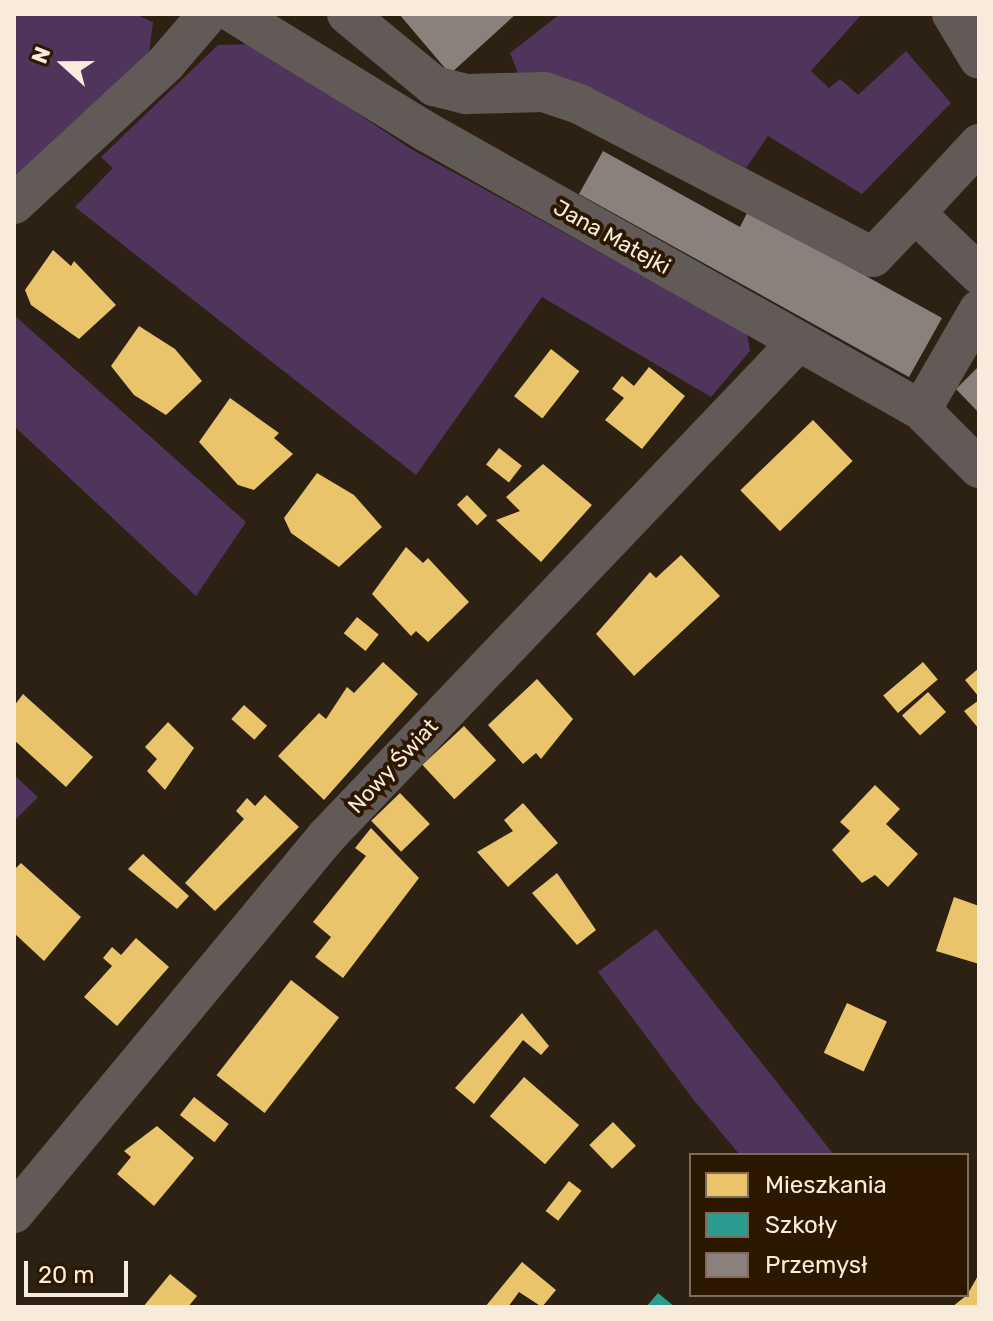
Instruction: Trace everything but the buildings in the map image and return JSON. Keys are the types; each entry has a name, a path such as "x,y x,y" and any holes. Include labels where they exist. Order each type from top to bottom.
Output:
{"street":[{"path":"14,204 166,63 208,14"},
{"name":"Jana Matejki","path":"235,14 427,132 921,410 979,468"},
{"path":"347,14 434,86 467,94 544,92 581,105 873,257 979,144"},
{"path":"952,14 979,59"},
{"path":"915,213 979,274"},
{"path":"921,410 979,310"},
{"name":"Nowy Świat","path":"14,1213 326,837 798,342"}],"shaded area":[{"path":"14,14 135,14 153,22 149,55 14,181"},
{"path":"560,14 862,14 811,71 829,88 840,79 858,95 906,51 951,103 862,194 768,136 746,168 591,90 521,81 510,53"},
{"path":"254,44 411,149 747,333 750,351 711,397 542,297 416,475 75,207 113,168 101,157 218,45"},
{"path":"14,315 246,522 196,596 14,426"},
{"path":"14,775 38,797 14,821"},
{"path":"656,929 832,1153 738,1153 693,1099 598,972"}]}
